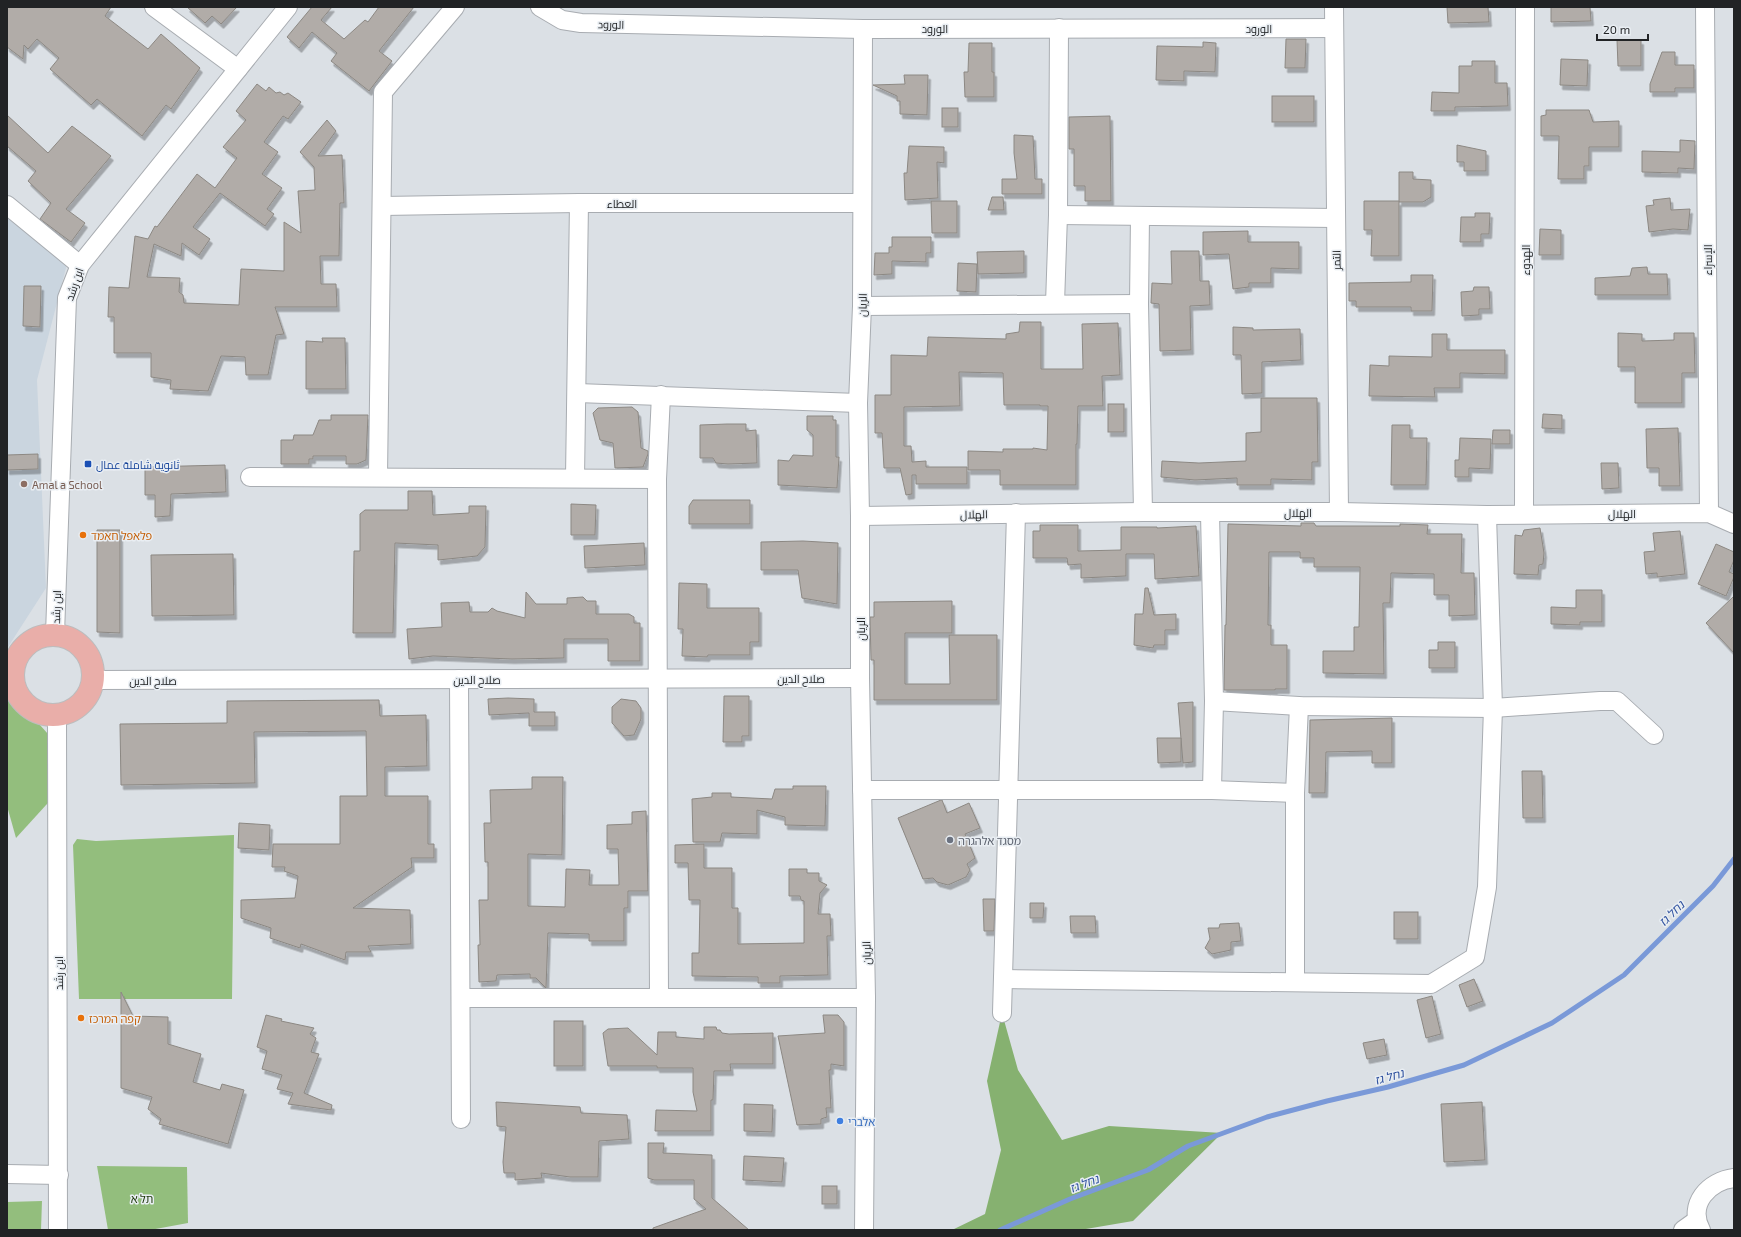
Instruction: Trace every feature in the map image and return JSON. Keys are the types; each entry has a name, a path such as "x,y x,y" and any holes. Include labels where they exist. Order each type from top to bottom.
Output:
{"main road":[{"path":"55,634 69,637 78,643 88,653 93,666 94,680 92,689 84,701 70,712 56,716 44,715 31,709 21,700 14,685 10,670 30,641 43,636 55,634"}],"street":[{"path":"154,7 238,69"},
{"name":"ابن رشد","path":"55,634 67,298 80,265 288,7"},
{"path":"378,477 383,92 455,7"},
{"name":"الورود","path":"540,7 562,20 581,23 863,29 1334,28"},
{"name":"التمر","path":"1334,7 1339,512"},
{"name":"الهدوء","path":"1524,514 1525,7"},
{"name":"الإسراء","path":"1705,7 1708,513"},
{"path":"1055,304 1058,215 1059,28"},
{"name":"الريان","path":"863,29 862,306 858,403 860,678 866,998 864,1230"},
{"path":"575,478 579,203"},
{"name":"العطاء","path":"382,206 579,203 862,203"},
{"path":"7,205 80,265"},
{"path":"1058,215 1335,218"},
{"path":"1140,216 1139,304 1143,512"},
{"path":"862,306 1139,304"},
{"path":"576,394 661,395 858,403"},
{"path":"659,998 657,479 661,395"},
{"path":"250,477 657,479"},
{"name":"الهلال","path":"860,516 1143,512 1339,512 1487,515 1708,513 1734,524"},
{"path":"1002,1013 1016,513"},
{"path":"1210,513 1214,701 1212,790"},
{"path":"1003,979 1431,984 1475,956 1487,886 1493,708 1487,515"},
{"name":"صلاح الدين","path":"94,680 860,678"},
{"path":"459,679 462,1119"},
{"path":"1214,701 1299,706 1493,708 1617,701 1654,735"},
{"path":"1295,982 1295,793 1299,706"},
{"name":"ابن رشد","path":"56,716 59,1175 58,1230"},
{"path":"862,790 1212,790 1295,793"},
{"path":"461,998 866,998"},
{"path":"7,1174 59,1175"},
{"path":"1694,1227 1702,1197 1710,1187 1723,1180 1734,1178"}],"shaded area":[{"name":"Amal a School","path":"7,218 67,264 37,380 46,588 8,647"}],"green space":[{"path":"7,688 48,734 57,793 16,838 7,806"},
{"path":"234,835 232,999 79,999 73,845 77,839 96,841"},
{"path":"1002,1013 1018,1070 1062,1140 1109,1126 1222,1133 1133,1221 1080,1230 952,1230 985,1214 1001,1150 987,1081"},
{"name":"תל א","path":"97,1166 187,1167 188,1223 150,1230 108,1230"},
{"path":"42,1201 41,1230 7,1230 7,1202"}],"building":[{"path":"7,7 111,7 105,16 148,49 161,34 200,68 171,109 166,105 142,136 97,99 91,105 50,69 59,58 37,39 28,49 24,45 23,59 7,47"},
{"path":"187,7 237,7 221,24 212,16 205,23"},
{"path":"312,7 332,7 321,20 344,39 365,20 368,22 379,7 414,7 379,51 392,61 369,91 331,61 337,53 312,32 299,48 287,37"},
{"path":"1447,7 1488,7 1489,22 1448,23"},
{"path":"1551,7 1590,7 1591,21 1551,22"},
{"path":"1286,39 1306,39 1305,68 1285,68"},
{"path":"1617,40 1641,40 1641,66 1618,66"},
{"path":"1203,42 1216,43 1215,72 1184,71 1184,81 1156,80 1157,46 1203,47"},
{"path":"969,43 992,43 994,97 965,97 964,72 968,72"},
{"path":"1662,52 1675,52 1675,65 1694,65 1694,88 1675,88 1675,92 1650,92 1650,84"},
{"path":"1561,59 1588,60 1587,86 1560,85"},
{"path":"1472,61 1495,61 1495,83 1507,83 1508,106 1455,107 1455,111 1431,111 1432,92 1459,93 1459,66 1472,66"},
{"path":"904,75 928,75 927,115 900,114 900,101 897,101 897,96 873,85 905,84"},
{"path":"257,84 266,91 269,87 276,93 280,92 284,95 288,93 301,102 288,119 283,116 264,142 278,152 262,174 282,188 267,209 274,214 265,226 220,193 193,227 210,239 199,255 182,243 181,256 154,244 147,277 180,278 179,292 183,295 184,303 239,305 241,269 284,271 284,222 301,233 298,191 315,190 314,167 300,152 327,120 336,131 318,156 342,155 344,203 340,203 339,256 320,256 321,284 336,284 337,307 275,307 284,334 276,335 268,375 246,375 245,357 221,356 208,391 170,389 171,380 151,377 151,353 114,353 114,317 108,317 109,287 129,288 135,236 148,239 155,226 157,227 197,174 215,188 237,158 223,147 246,120 236,111"},
{"path":"1272,96 1314,96 1314,122 1272,122"},
{"path":"942,108 958,108 958,127 942,127"},
{"path":"1546,110 1589,110 1593,122 1619,121 1619,147 1589,147 1589,166 1584,166 1584,179 1558,179 1559,136 1541,136 1541,116 1546,115"},
{"path":"7,115 48,153 72,126 111,156 66,209 85,223 71,242 40,219 51,203 28,181 36,171 7,146"},
{"path":"1110,116 1111,201 1085,201 1085,186 1074,186 1074,149 1069,149 1069,117"},
{"path":"1014,135 1033,136 1035,179 1042,179 1042,194 1002,194 1002,179 1017,179 1014,153"},
{"path":"1680,140 1695,141 1694,169 1678,168 1678,173 1642,172 1642,151 1680,152"},
{"path":"1457,145 1486,151 1486,171 1464,171 1464,162 1457,162"},
{"path":"909,146 944,147 944,163 937,162 938,198 905,200 904,173 907,173"},
{"path":"1399,172 1413,172 1413,179 1431,180 1431,197 1423,202 1399,202"},
{"path":"992,197 1003,197 1004,210 988,210"},
{"path":"1670,198 1671,210 1690,209 1688,230 1673,229 1649,232 1646,206 1654,205 1653,200"},
{"path":"931,201 957,201 957,233 932,233"},
{"path":"1364,201 1399,201 1399,256 1371,256 1372,230 1364,230"},
{"path":"1475,213 1490,213 1489,234 1481,234 1481,242 1460,242 1461,217 1475,217"},
{"path":"1540,229 1561,230 1561,255 1539,255"},
{"path":"1248,231 1248,242 1299,242 1299,269 1271,268 1271,283 1249,283 1249,287 1233,289 1229,254 1203,255 1203,232"},
{"path":"892,237 931,237 931,253 926,253 926,262 892,261 892,274 874,275 875,253 889,253 889,247 892,247"},
{"path":"1024,251 1024,273 978,274 977,252"},
{"path":"1171,251 1199,251 1200,281 1209,281 1210,305 1190,306 1191,350 1160,351 1159,304 1151,303 1152,283 1172,284"},
{"path":"958,263 977,264 976,292 957,291"},
{"path":"1647,267 1648,274 1667,274 1668,295 1595,295 1595,278 1630,276 1632,268"},
{"path":"1411,275 1433,275 1432,311 1411,311 1411,307 1356,307 1356,301 1349,301 1349,283 1411,282"},
{"path":"24,286 41,286 40,327 23,326"},
{"path":"1474,287 1489,287 1490,309 1479,309 1479,315 1462,316 1461,292 1473,291"},
{"path":"1020,322 1041,322 1041,369 1083,369 1082,324 1118,323 1120,375 1102,376 1103,406 1078,406 1076,485 1000,485 1000,470 968,470 968,451 1003,452 1003,449 1033,448 1047,450 1048,406 1004,405 1003,373 959,372 960,406 904,407 904,446 911,446 912,462 926,461 926,467 967,467 967,484 916,484 916,475 912,475 912,494 906,495 900,468 884,468 882,433 875,433 875,395 891,395 891,355 927,356 928,337 1006,339 1006,334 1019,332"},
{"path":"1233,327 1253,328 1253,330 1300,329 1301,360 1262,362 1262,393 1242,394 1241,355 1233,355"},
{"path":"1618,333 1642,334 1642,341 1674,340 1674,333 1694,333 1695,373 1682,373 1682,403 1635,403 1635,367 1618,367"},
{"path":"1432,334 1447,334 1447,350 1505,350 1505,374 1460,373 1460,388 1434,388 1435,397 1369,396 1370,365 1389,366 1389,356 1432,357"},
{"path":"322,338 345,338 346,389 306,389 306,341 323,342"},
{"path":"1261,398 1317,398 1318,462 1312,462 1312,480 1271,479 1271,485 1237,485 1237,478 1195,480 1161,477 1162,461 1199,463 1246,461 1246,433 1261,432"},
{"path":"1108,404 1124,404 1124,432 1108,432"},
{"path":"632,407 638,412 641,448 648,451 648,454 643,467 615,468 613,443 600,440 593,413 598,408"},
{"path":"1543,414 1562,415 1562,429 1542,428"},
{"path":"331,415 368,415 366,460 357,464 346,464 346,456 313,456 313,459 309,459 309,464 281,464 281,440 293,440 294,435 313,435 319,420 331,420"},
{"path":"807,416 833,416 833,420 836,420 836,457 839,457 837,488 778,485 778,460 789,461 793,455 813,456 813,435 807,430"},
{"path":"746,424 746,431 756,430 757,463 716,463 713,458 700,458 700,425"},
{"path":"1392,425 1410,425 1410,438 1427,438 1426,485 1391,485"},
{"path":"1678,428 1680,486 1659,486 1659,468 1647,468 1646,429"},
{"path":"1493,430 1510,430 1510,444 1492,444"},
{"path":"1460,438 1491,439 1490,469 1469,468 1469,477 1455,477 1455,460 1459,460"},
{"path":"38,454 38,469 7,470 7,455"},
{"path":"1601,463 1618,463 1619,488 1602,489"},
{"path":"225,465 226,492 171,494 170,516 155,517 155,495 145,495 145,467"},
{"path":"408,491 432,491 433,515 469,513 469,506 486,506 485,547 477,556 438,560 438,545 395,543 393,633 353,633 354,551 360,551 360,514 365,510 408,510"},
{"path":"693,500 750,500 750,524 689,524 689,506"},
{"path":"571,504 596,505 595,535 571,535"},
{"path":"1301,523 1314,523 1316,526 1400,526 1400,524 1428,525 1427,534 1462,534 1461,573 1474,573 1475,615 1449,616 1449,595 1434,595 1434,574 1391,573 1390,603 1383,603 1384,674 1323,673 1323,651 1354,651 1354,627 1359,627 1360,567 1314,567 1314,558 1300,558 1300,552 1269,552 1268,625 1271,625 1271,645 1287,645 1287,689 1224,690 1228,524 1301,526"},
{"path":"1040,525 1078,525 1078,551 1121,550 1121,527 1157,528 1196,526 1199,576 1155,579 1154,554 1126,554 1126,576 1081,578 1081,564 1068,565 1067,558 1033,558 1033,531 1040,531"},
{"path":"1540,528 1544,553 1543,564 1539,565 1538,575 1514,574 1515,535 1522,536 1524,530"},
{"path":"97,530 120,530 120,633 97,632"},
{"path":"1680,531 1685,574 1657,577 1657,573 1646,574 1644,552 1655,551 1653,533"},
{"path":"803,541 838,543 837,604 802,598 798,570 761,570 761,542"},
{"path":"644,543 645,565 585,568 584,546"},
{"path":"1716,544 1734,552 1734,560 1729,572 1734,574 1734,577 1726,596 1698,584"},
{"path":"233,554 234,615 152,616 151,555"},
{"path":"679,583 707,584 707,608 759,608 759,642 750,642 750,655 708,655 707,657 682,656 683,629 678,629"},
{"path":"1145,588 1148,588 1154,615 1176,614 1176,630 1165,630 1165,645 1154,645 1153,648 1134,645 1135,614 1143,614"},
{"path":"1576,590 1602,590 1602,622 1580,622 1580,625 1551,624 1551,607 1576,608"},
{"path":"526,592 536,604 567,604 567,598 583,597 587,601 596,601 596,614 629,614 634,617 634,623 640,623 640,661 608,661 608,639 564,639 564,658 512,659 433,656 409,659 407,629 442,627 441,603 469,602 470,612 488,612 492,608 497,611 525,618"},
{"path":"1734,596 1734,653 1706,623"},
{"path":"952,601 952,633 905,633 905,684 950,684 949,635 997,635 997,700 874,700 874,660 871,660 870,617 874,617 874,602"},
{"path":"1438,642 1455,642 1455,668 1429,668 1429,650 1438,650"},
{"path":"724,696 749,696 749,736 742,736 742,742 723,742"},
{"path":"488,699 534,699 534,712 555,712 555,726 529,726 529,713 489,715"},
{"path":"621,699 636,701 641,708 641,719 634,735 624,736 612,723 612,707"},
{"path":"379,700 380,716 426,715 427,766 385,767 385,796 428,796 428,844 434,844 434,858 411,858 412,867 353,908 410,910 411,944 368,946 371,952 346,952 345,960 301,944 300,948 270,938 271,928 241,918 241,900 295,898 298,876 284,871 285,867 272,867 273,844 340,844 340,796 367,796 366,731 254,732 255,783 121,785 120,724 227,723 227,701"},
{"path":"1193,702 1193,762 1183,763 1178,703"},
{"path":"1392,718 1392,763 1372,763 1372,751 1326,752 1325,793 1309,793 1310,720"},
{"path":"1157,738 1181,738 1181,762 1158,763"},
{"path":"1522,771 1542,771 1543,818 1523,818"},
{"path":"532,777 563,777 562,855 528,854 528,906 565,907 566,869 590,870 589,885 619,885 618,849 607,849 607,825 632,824 632,812 646,811 648,891 628,891 628,908 624,908 624,941 589,941 589,934 548,933 546,988 536,978 530,978 530,974 497,975 496,981 479,982 479,900 488,900 488,862 485,862 484,823 491,823 490,790 532,789"},
{"path":"793,786 826,786 825,826 785,825 785,817 757,810 757,834 722,833 720,842 693,842 692,799 712,797 712,793 731,793 731,797 772,799 775,789 793,789"},
{"path":"941,800 947,813 969,803 980,828 965,834 975,858 967,864 970,870 966,877 948,885 937,882 933,878 923,879 898,818"},
{"path":"239,823 270,825 269,850 238,848"},
{"path":"704,844 704,868 732,868 732,908 738,908 738,944 804,943 804,901 801,900 800,896 789,896 789,869 807,869 807,873 819,873 819,881 827,885 820,893 818,914 830,914 831,936 827,936 828,975 780,976 780,983 758,983 758,977 692,976 692,953 699,953 700,900 689,900 688,863 675,863 675,845"},
{"path":"983,899 995,899 994,931 984,931"},
{"path":"1030,903 1044,903 1043,918 1030,918"},
{"path":"1394,912 1418,912 1418,939 1394,939"},
{"path":"1070,916 1095,916 1096,933 1071,933"},
{"path":"1239,923 1241,941 1231,942 1231,950 1212,954 1205,948 1210,939 1208,928 1219,928 1220,924"},
{"path":"1474,979 1483,1001 1467,1007 1459,985"},
{"path":"121,992 133,1016 168,1017 168,1044 201,1054 193,1082 220,1090 222,1084 244,1090 228,1144 159,1124 161,1119 148,1109 152,1097 121,1088"},
{"path":"1432,996 1441,1034 1426,1038 1417,1000"},
{"path":"266,1015 282,1019 281,1021 314,1028 310,1034 316,1038 311,1052 319,1054 304,1093 332,1105 331,1110 288,1104 293,1093 277,1089 282,1075 262,1069 267,1051 257,1047"},
{"path":"823,1015 838,1015 844,1022 844,1066 831,1064 831,1070 829,1070 831,1108 826,1108 827,1117 821,1119 821,1124 797,1125 778,1036 825,1033"},
{"path":"554,1021 583,1021 583,1066 554,1066"},
{"path":"704,1027 716,1027 717,1030 720,1030 722,1033 729,1034 773,1033 773,1064 730,1064 731,1071 714,1071 713,1100 711,1100 711,1131 655,1131 656,1110 697,1111 693,1092 693,1068 608,1066 603,1033 608,1029 628,1028 657,1055 658,1032 676,1032 676,1037 704,1039"},
{"path":"1384,1039 1387,1055 1367,1059 1363,1043"},
{"path":"496,1102 580,1107 581,1113 627,1115 629,1139 599,1141 598,1177 570,1177 541,1173 542,1178 515,1180 515,1173 504,1173 503,1162 506,1127 497,1126"},
{"path":"1482,1102 1485,1160 1444,1162 1441,1104"},
{"path":"744,1104 773,1105 772,1132 744,1131"},
{"path":"648,1143 664,1143 663,1153 712,1155 712,1198 749,1230 653,1230 653,1228 706,1209 694,1199 694,1180 654,1180 648,1178"},
{"path":"744,1156 784,1158 782,1182 743,1180"},
{"path":"822,1186 837,1186 837,1204 822,1204"}],"waterway":[{"name":"נחל גז","path":"1000,1230 1070,1199 1148,1170 1188,1146 1267,1117 1388,1087 1464,1065 1552,1023 1624,975 1713,886 1734,859"}],"place":[{"name":"ثانوية شاملة عمال","path":"88,464"},
{"name":"Amal a School","path":"24,484"},
{"name":"פלאפל חאמד","path":"83,535"},
{"name":"מסגד אלהגרה","path":"950,840"},
{"name":"קפה המרכז","path":"81,1018"},
{"name":"אלברי","path":"840,1121"}]}
